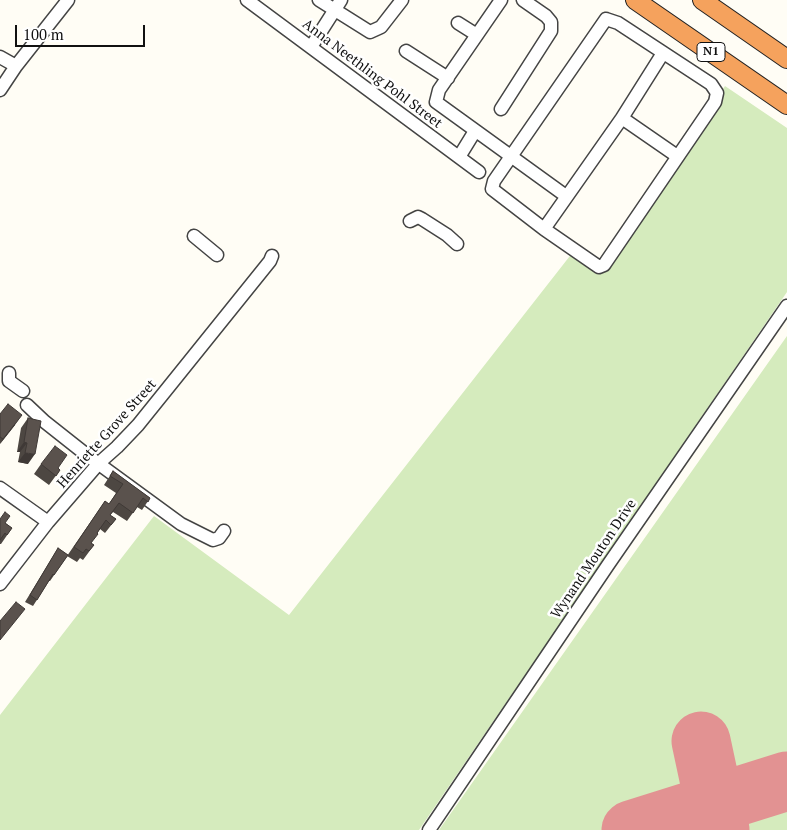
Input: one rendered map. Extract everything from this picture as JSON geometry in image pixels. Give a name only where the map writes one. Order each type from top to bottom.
[{"type":"highway","name":"N1","points":[[635,0],[787,105]]},
{"type":"highway","points":[[702,0],[787,59]]},
{"type":"street","points":[[0,90],[16,66],[68,0]]},
{"type":"street","name":"Anna Neethling Pohl Street","points":[[247,0],[479,172]]},
{"type":"street","points":[[319,0],[337,5],[370,32],[381,27],[402,0]]},
{"type":"street","points":[[501,0],[439,90],[436,102],[566,196]]},
{"type":"street","points":[[501,109],[551,31],[551,22],[546,16],[523,0]]},
{"type":"street","points":[[311,47],[337,5]]},
{"type":"street","points":[[606,19],[618,23],[663,53],[711,84],[717,93],[715,102],[604,265],[601,267],[597,266],[493,190],[494,181],[606,19]]},
{"type":"street","points":[[458,23],[477,35]]},
{"type":"street","points":[[406,51],[448,78]]},
{"type":"street","points":[[544,229],[622,118],[663,53]]},
{"type":"street","points":[[0,57],[16,66]]},
{"type":"street","points":[[622,118],[677,156]]},
{"type":"street","points":[[459,157],[475,131]]},
{"type":"street","points":[[410,221],[418,217],[447,235],[457,244]]},
{"type":"street","points":[[194,236],[217,255]]},
{"type":"street","name":"Henriette Grove Street","points":[[0,584],[48,522],[99,464],[138,426],[270,261],[272,256]]},
{"type":"street","name":"Wynand Mouton Drive","points":[[429,830],[608,565],[787,306]]},
{"type":"street","points":[[9,373],[8,381],[23,391]]},
{"type":"street","points":[[28,405],[45,422],[181,524],[206,538],[215,540],[224,532]]},
{"type":"street","points":[[0,488],[48,522]]},
{"type":"green space","points":[[725,86],[787,128],[787,292],[419,830],[0,830],[0,715],[154,516],[289,615],[573,252],[601,270]]},
{"type":"green space","points":[[787,336],[787,830],[439,830]]},
{"type":"building","points":[[8,404],[22,415],[3,439],[0,437],[0,414]]},
{"type":"building","points":[[28,418],[41,421],[35,454],[25,453],[27,443],[24,442]]},
{"type":"building","points":[[55,446],[67,455],[58,468],[60,470],[56,476],[41,464]]},
{"type":"building","points":[[113,471],[150,498],[148,502],[143,498],[133,513],[119,503],[110,515],[116,519],[111,525],[106,520],[91,543],[94,545],[89,551],[86,549],[83,553],[74,547],[105,501],[109,504],[123,484],[110,476]]},
{"type":"building","points":[[5,512],[10,516],[5,523],[12,528],[0,540],[0,519]]},
{"type":"building","points":[[58,548],[68,555],[53,574],[37,600],[30,595]]},
{"type":"building","points":[[16,602],[25,609],[0,640],[0,621]]},
{"type":"runway","points":[[701,741],[720,830]]},
{"type":"runway","points":[[631,830],[787,781]]}]
